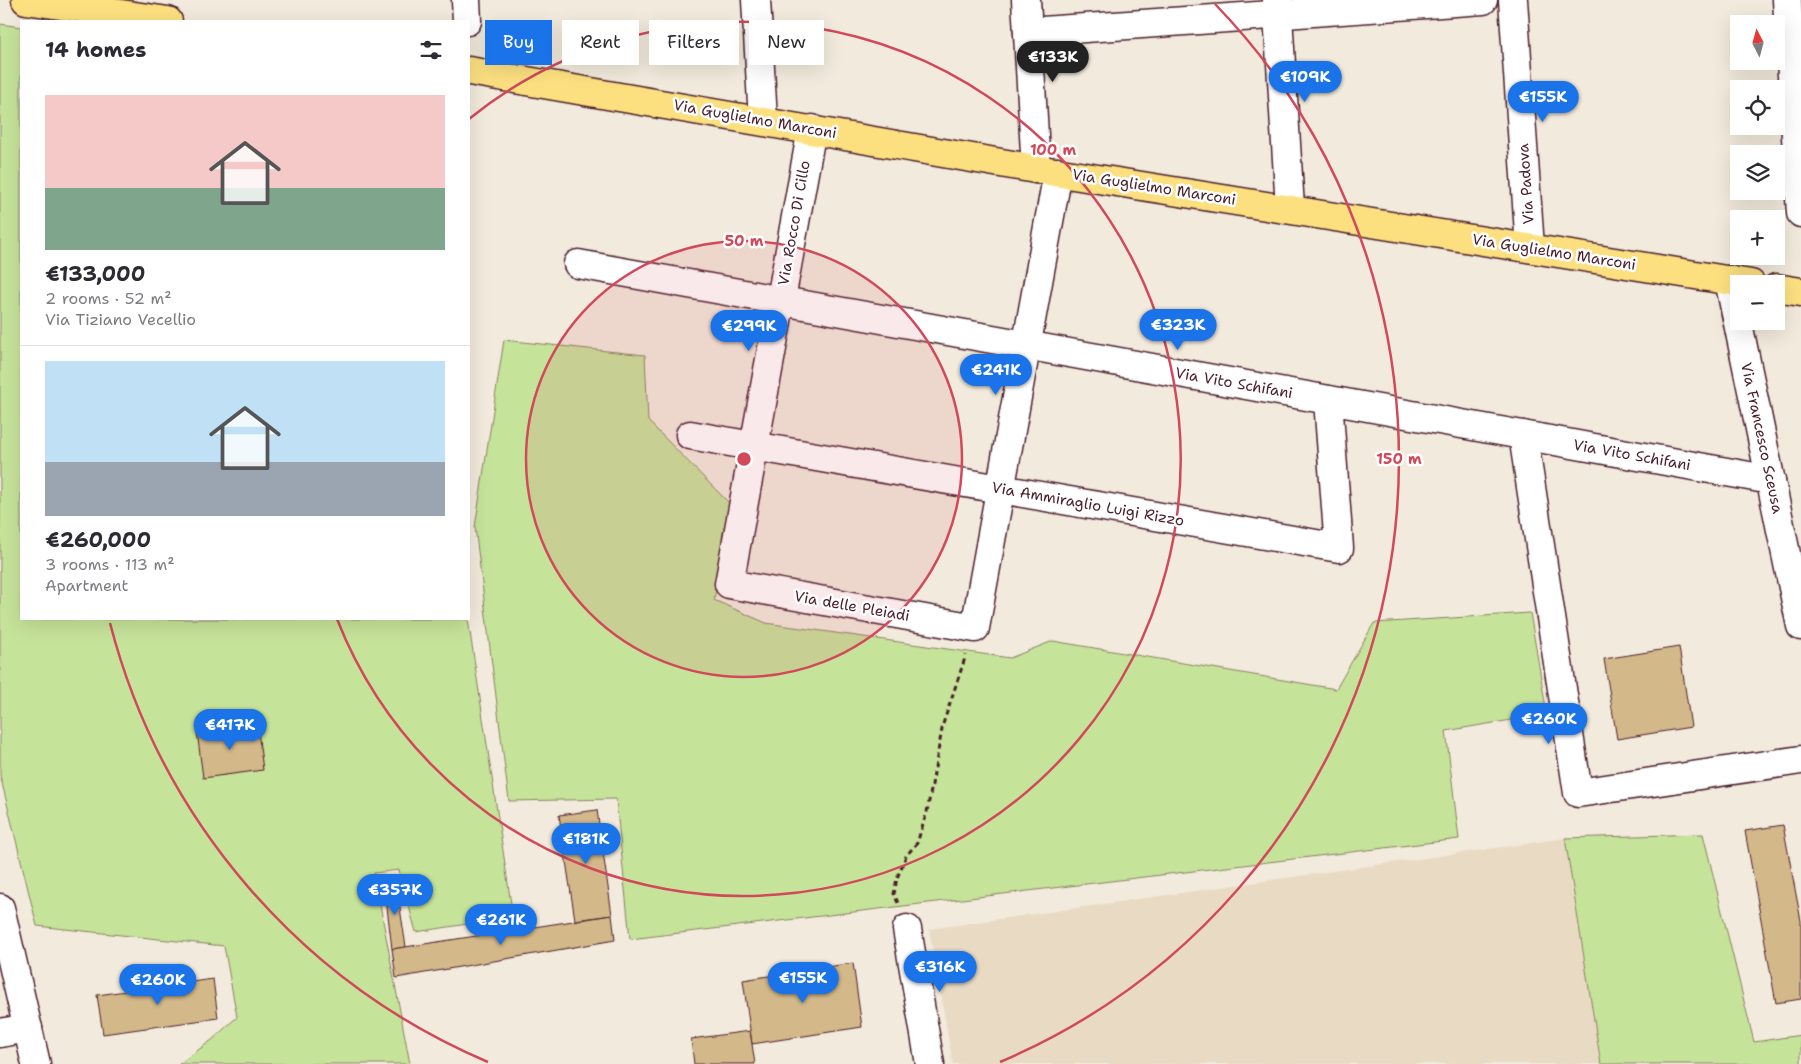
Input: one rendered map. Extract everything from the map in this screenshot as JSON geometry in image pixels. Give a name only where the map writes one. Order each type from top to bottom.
[{"type":"main road","points":[[26,0],[161,20]]},
{"type":"main road","name":"Via Guglielmo Marconi","points":[[470,66],[1047,170],[1730,280]]},
{"type":"main road","points":[[1785,289],[1801,292]]},
{"type":"street","points":[[466,0],[467,20]]},
{"type":"street","points":[[756,0],[763,120]]},
{"type":"street","points":[[975,628],[1027,345],[1047,170],[1028,32],[1026,0]]},
{"type":"street","points":[[1028,32],[1278,7],[1483,0]]},
{"type":"street","name":"Via Padova","points":[[1513,0],[1530,248]]},
{"type":"street","points":[[1787,0],[1801,213]]},
{"type":"street","points":[[1278,7],[1290,208]]},
{"type":"street","name":"Via Rocco Di Cillo","points":[[729,584],[812,129]]},
{"type":"street","name":"Via Vito Schifani","points":[[578,264],[1771,480]]},
{"type":"street","name":"Via Francesco Sceusa","points":[[1748,330],[1771,480],[1801,626]]},
{"type":"street","name":"Via Ammiraglio Luigi Rizzo","points":[[690,435],[1339,548],[1328,400]]},
{"type":"street","points":[[1523,435],[1578,793],[1801,760]]},
{"type":"street","name":"Via delle Pleiadi","points":[[729,584],[975,628]]},
{"type":"street","points":[[0,908],[36,1064]]},
{"type":"street","points":[[907,929],[930,1064]]},
{"type":"street","points":[[0,1033],[28,1028]]},
{"type":"path","points":[[907,929],[894,894],[897,878],[906,856],[917,843],[927,812],[943,724],[975,628]]},
{"type":"shaded area","points":[[1565,838],[1601,1064],[953,1064],[929,929]]},
{"type":"green space","points":[[0,24],[20,27],[20,620],[468,620],[513,917],[416,932],[399,870],[374,873],[410,1064],[179,1064],[212,1040],[237,1017],[224,946],[37,926],[0,775]]},
{"type":"green space","points":[[504,340],[645,355],[648,421],[731,505],[714,600],[766,623],[1010,658],[1053,641],[1336,689],[1374,623],[1530,613],[1547,714],[1446,731],[1459,839],[630,939],[616,799],[509,801],[475,527]]},
{"type":"green space","points":[[1703,834],[1754,1042],[1801,1035],[1801,1064],[1601,1064],[1565,838]]},
{"type":"building","points":[[1679,647],[1691,727],[1617,739],[1604,659]]},
{"type":"building","points":[[257,724],[263,770],[203,778],[197,731]]},
{"type":"building","points":[[597,810],[612,915],[575,920],[559,815]]},
{"type":"building","points":[[1783,825],[1801,921],[1801,999],[1776,1003],[1745,831]]},
{"type":"building","points":[[384,882],[396,882],[406,947],[392,949]]},
{"type":"building","points":[[612,915],[615,940],[396,978],[392,949]]},
{"type":"building","points":[[853,963],[862,1027],[752,1044],[743,980]]},
{"type":"building","points":[[213,979],[218,1018],[103,1034],[97,995]]},
{"type":"building","points":[[750,1031],[755,1064],[694,1064],[691,1039]]}]
